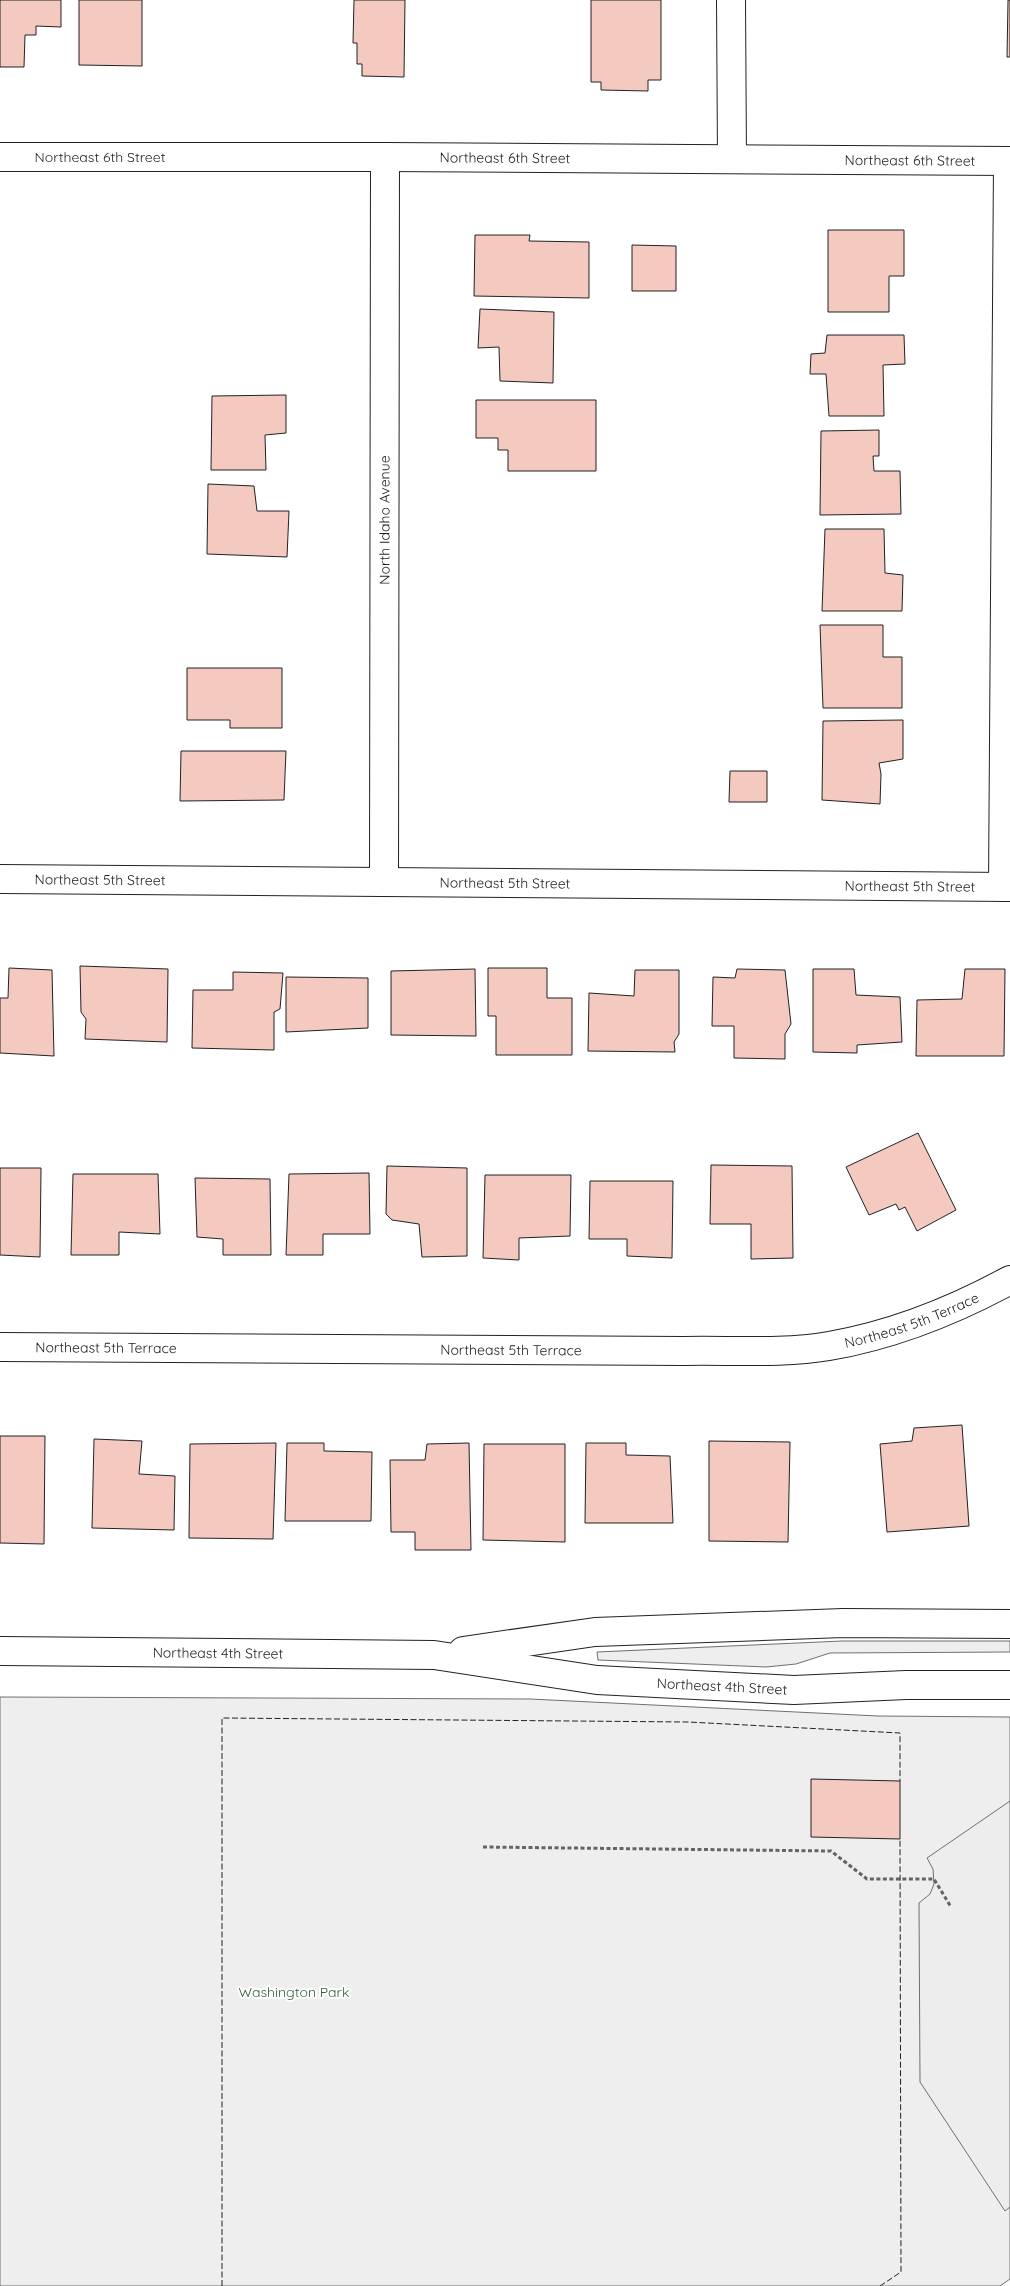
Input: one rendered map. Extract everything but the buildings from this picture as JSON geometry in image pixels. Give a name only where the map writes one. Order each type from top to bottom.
[{"type":"street","points":[[731,0],[732,160]]},
{"type":"street","name":"Northeast 6th Street","points":[[0,157],[385,157],[1009,161]]},
{"type":"street","name":"North Idaho Avenue","points":[[384,882],[385,157]]},
{"type":"street","points":[[1006,887],[1009,161]]},
{"type":"street","name":"Northeast 5th Street","points":[[0,879],[1006,887]]},
{"type":"street","name":"Northeast 5th Terrace","points":[[0,1346],[674,1351],[780,1350],[828,1346],[880,1335],[973,1300],[1010,1280]]},
{"type":"street","name":"Northeast 4th Street","points":[[434,1655],[595,1632],[843,1623],[1010,1624]]},
{"type":"street","name":"Northeast 4th Street","points":[[0,1651],[434,1655],[597,1680],[794,1690],[906,1685],[1010,1685]]},
{"type":"path","points":[[483,1847],[832,1851],[867,1879],[934,1879],[951,1907]]},
{"type":"green space","points":[[842,1641],[1010,1641],[1010,1652],[830,1653],[796,1664],[766,1667],[598,1660],[597,1652]]},
{"type":"green space","name":"Washington Park","points":[[0,1697],[530,1699],[878,1716],[1010,1717],[1010,2279],[1000,2286],[0,2286]]},
{"type":"shaded area","points":[[1010,1801],[1010,2207],[1005,2211],[920,2082],[919,1903],[930,1894],[934,1884],[933,1869],[927,1858]]},
{"type":"fence","points":[[222,2286],[222,1718],[688,1722],[900,1733],[900,1781]]},
{"type":"fence","points":[[880,2286],[901,2272],[900,1839]]}]
